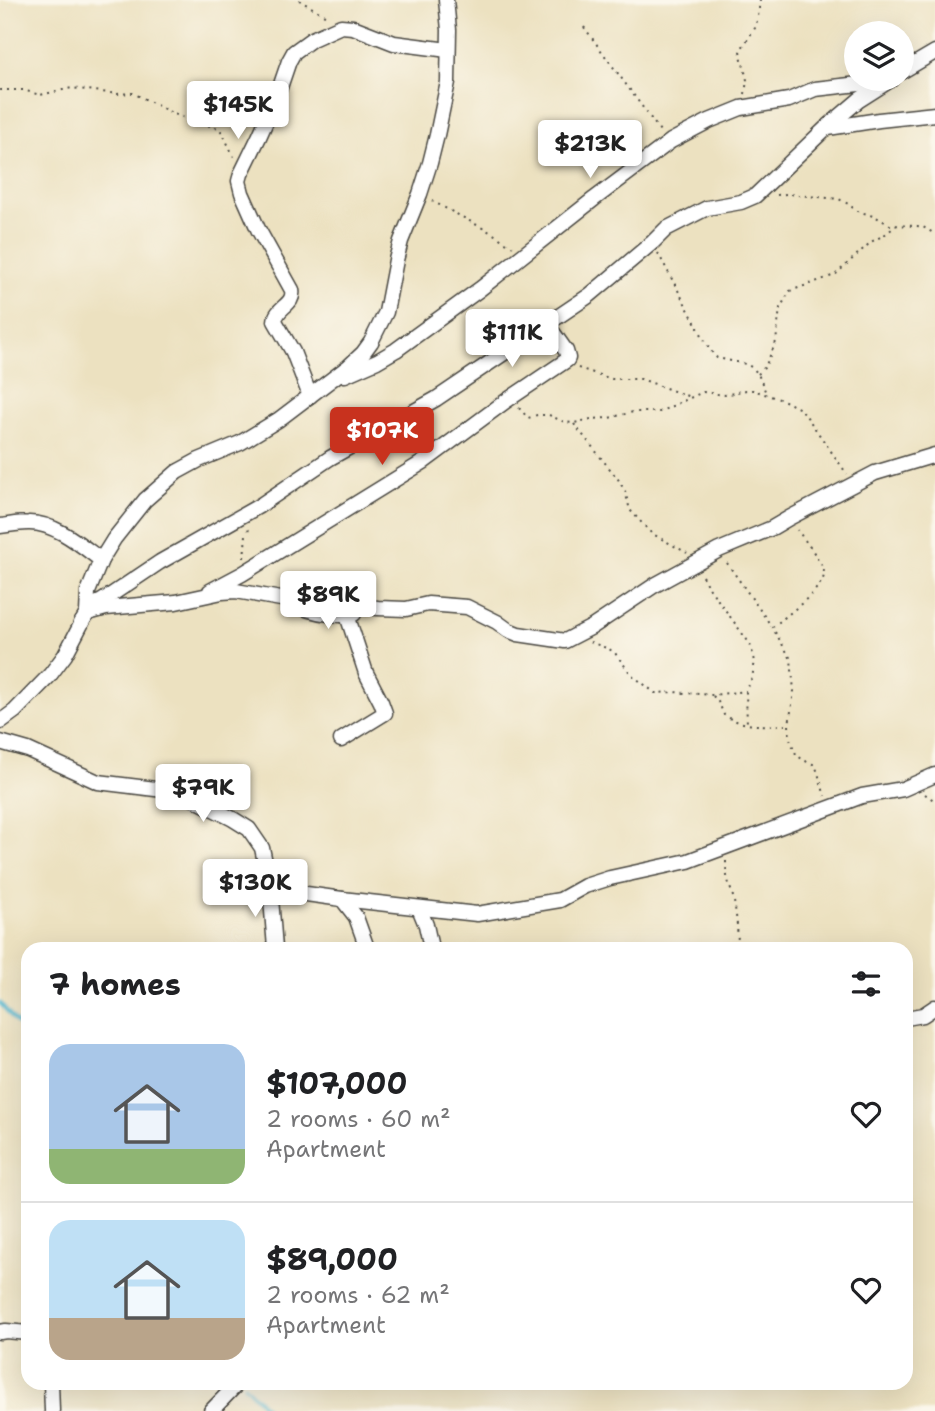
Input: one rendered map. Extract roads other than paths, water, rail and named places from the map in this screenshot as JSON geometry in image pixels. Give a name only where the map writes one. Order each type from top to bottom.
[{"type":"street","points":[[84,618],[89,592],[101,560],[145,500],[177,472],[260,432],[330,382],[363,353],[380,326],[386,312],[401,241],[420,194],[437,135],[447,82],[449,50],[446,0]]},
{"type":"street","points":[[310,396],[293,352],[275,321],[277,313],[293,296],[292,290],[247,205],[239,181],[241,174],[265,125],[289,61],[294,52],[312,39],[339,26],[353,27],[394,43],[449,50]]},
{"type":"street","points":[[914,65],[935,52]]},
{"type":"street","points":[[330,382],[396,350],[480,289],[671,141],[741,108],[789,100],[815,89],[844,85]]},
{"type":"street","points":[[0,722],[15,711],[50,675],[65,655],[91,606],[160,562],[259,506],[330,458],[436,399],[590,295],[666,229],[707,208],[741,202],[755,196],[826,128],[873,91]]},
{"type":"street","points":[[826,128],[935,114]]},
{"type":"street","points":[[199,597],[242,574],[425,461],[567,360],[565,351],[547,324]]},
{"type":"street","points":[[84,618],[88,613],[106,608],[176,602],[236,591],[281,599],[378,608],[406,608],[428,604],[467,607],[518,634],[565,641],[575,638],[655,585],[697,561],[772,528],[875,473],[935,455]]},
{"type":"street","points":[[0,526],[30,523],[52,529],[66,534],[101,560]]},
{"type":"street","points":[[281,599],[305,609],[330,614],[346,615],[378,608]]},
{"type":"street","points":[[341,740],[385,713],[366,673],[346,615]]},
{"type":"street","points":[[0,742],[28,750],[98,782],[180,792],[249,829],[262,848],[270,886],[275,942]]},
{"type":"street","points":[[270,886],[342,899],[477,914],[560,900],[585,886],[688,861],[862,796],[903,789],[935,775]]},
{"type":"street","points":[[342,899],[356,917],[365,942]]},
{"type":"street","points":[[419,908],[430,942]]},
{"type":"street","points":[[913,1017],[923,1015],[935,1007]]},
{"type":"street","points":[[0,1332],[21,1332]]},
{"type":"street","points":[[51,1390],[52,1411]]},
{"type":"street","points":[[211,1411],[231,1390]]},
{"type":"waterway","points":[[0,1003],[21,1028]]},
{"type":"waterway","points":[[249,1390],[269,1411]]}]
